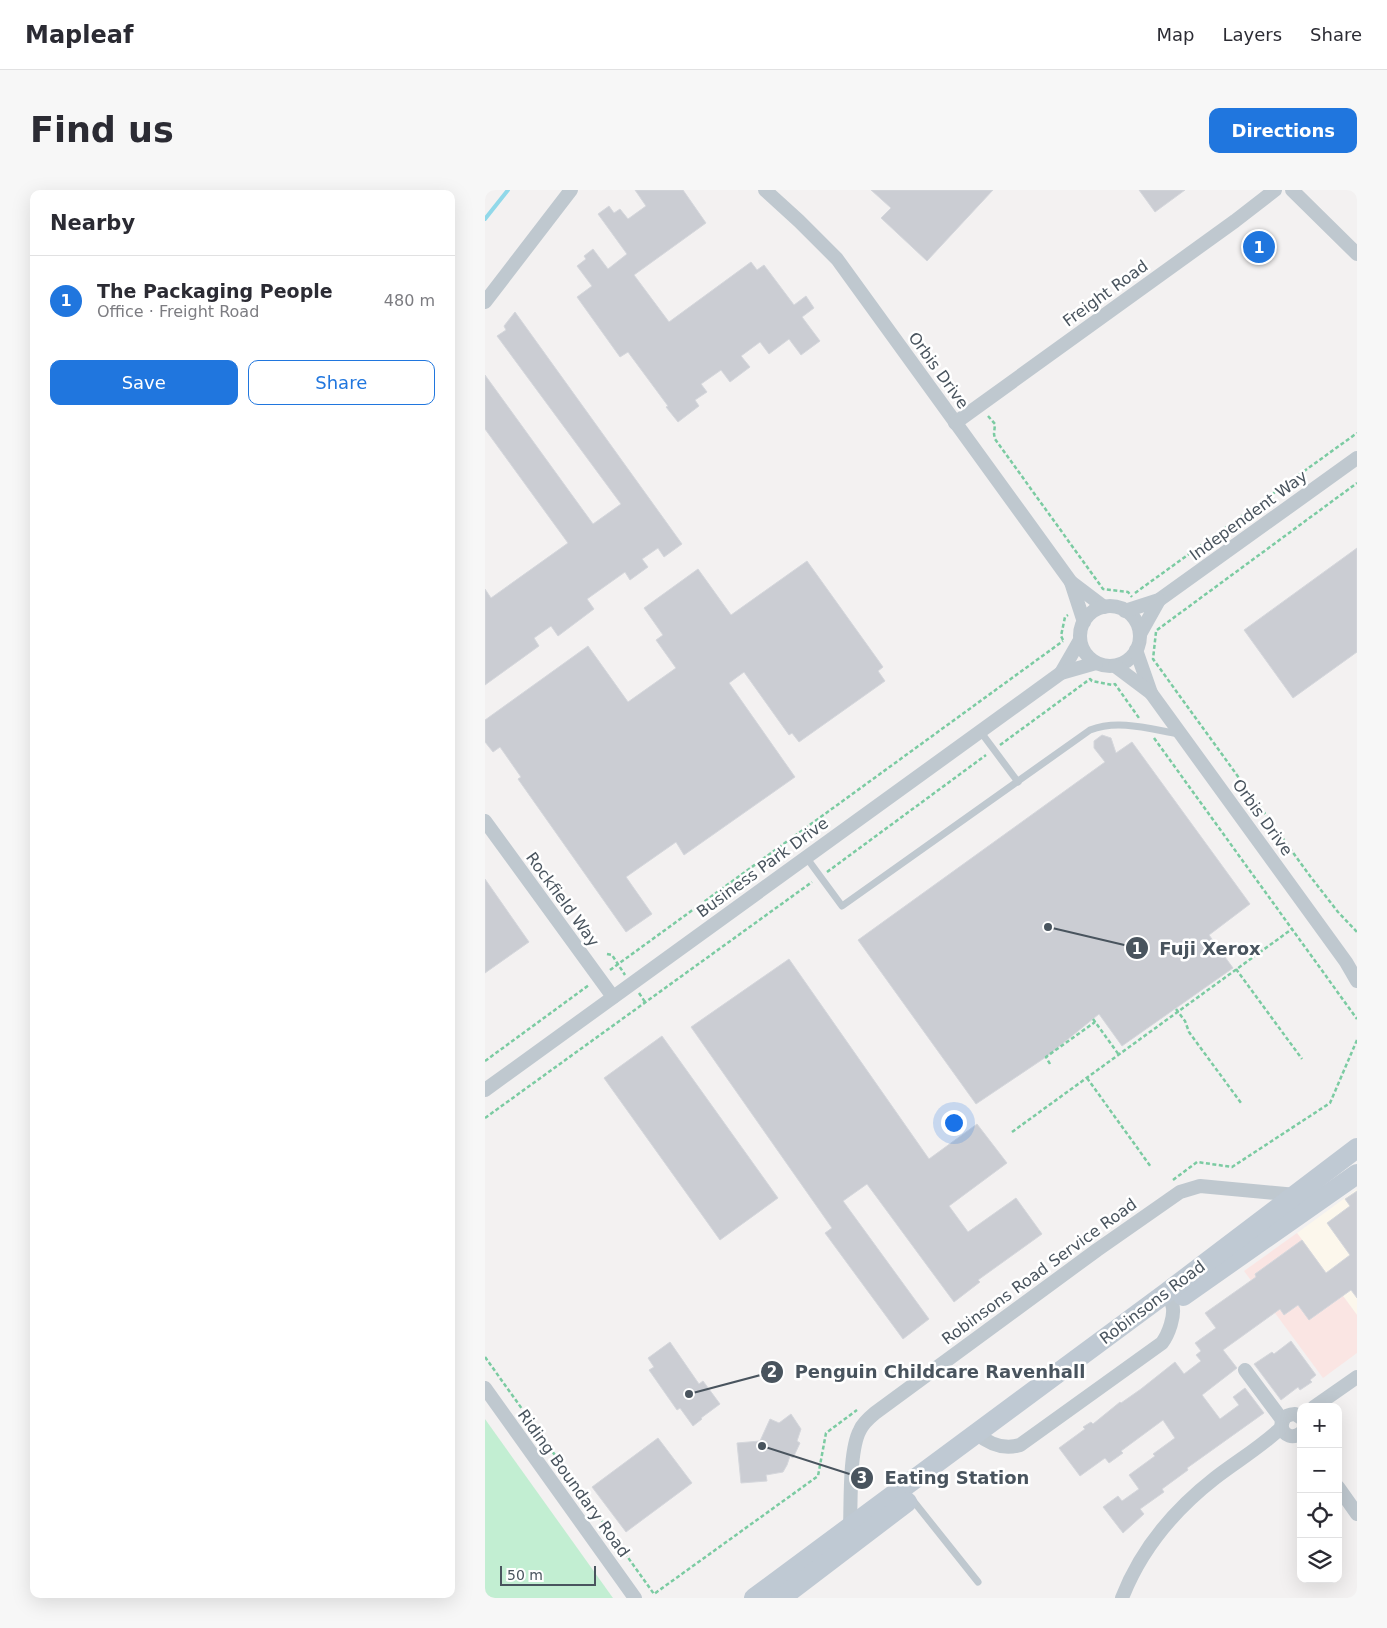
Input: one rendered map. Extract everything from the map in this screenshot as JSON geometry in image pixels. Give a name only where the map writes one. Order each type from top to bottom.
[{"type":"main road","name":"Robinsons Road","points":[[781,1598],[907,1493],[1169,1298],[1357,1148]]},
{"type":"main road","name":"Robinsons Road","points":[[1169,1298],[1357,1174]]},
{"type":"main road","name":"Robinsons Road","points":[[753,1598],[850,1527],[907,1493]]},
{"type":"street","points":[[485,302],[571,190]]},
{"type":"street","name":"Orbis Drive","points":[[765,190],[837,260],[1071,582],[1104,607]]},
{"type":"street","name":"Freight Road","points":[[955,423],[1235,221],[1275,190]]},
{"type":"street","points":[[1292,190],[1357,254]]},
{"type":"street","name":"Independent Way","points":[[1125,611],[1135,602],[1159,600],[1357,458]]},
{"type":"street","name":"Orbis Drive","points":[[1071,582],[1084,622]]},
{"type":"street","name":"Independent Way","points":[[1140,634],[1152,626],[1159,600]]},
{"type":"street","points":[[1104,607],[1125,611],[1137,624],[1140,634],[1136,650],[1131,658],[1115,666],[1105,666],[1096,663],[1088,657],[1080,640],[1084,622],[1089,615],[1104,607]]},
{"type":"street","name":"Business Park Drive","points":[[1061,673],[1080,640]]},
{"type":"street","name":"Orbis Drive","points":[[1136,650],[1151,693],[1346,962],[1357,981]]},
{"type":"street","name":"Business Park Drive","points":[[485,1090],[1061,673],[1096,663]]},
{"type":"street","name":"Orbis Drive","points":[[1115,666],[1151,693]]},
{"type":"street","name":"Rockfield Way","points":[[485,822],[613,997]]},
{"type":"street","name":"Orbis Drive","points":[[1346,962],[1357,974]]},
{"type":"street","name":"Robinsons Road Service Road","points":[[850,1527],[855,1441],[860,1430],[875,1413],[1097,1250],[1180,1192],[1199,1186],[1296,1195]]},
{"type":"street","points":[[1123,1598],[1128,1583],[1148,1547],[1168,1521],[1215,1478],[1294,1426],[1265,1396],[1245,1370]]},
{"type":"street","points":[[1321,1403],[1357,1377]]},
{"type":"street","name":"Riding Boundary Road","points":[[485,1388],[635,1598]]},
{"type":"street","points":[[1342,1493],[1357,1514]]},
{"type":"lane","points":[[806,857],[843,906],[1090,730],[1107,724],[1147,728],[1181,735]]},
{"type":"lane","points":[[980,731],[1018,782]]},
{"type":"lane","points":[[907,1493],[978,1582]]},
{"type":"path","points":[[980,405],[995,424],[993,434],[995,439],[1103,589],[1128,592],[1135,602],[1357,433]]},
{"type":"path","points":[[1357,484],[1152,626],[1157,634],[1153,659],[1310,876],[1338,912],[1357,932]]},
{"type":"path","points":[[485,1061],[1063,641]]},
{"type":"path","points":[[485,1118],[1091,679],[1092,681],[1115,684],[1357,1019]]},
{"type":"path","points":[[1012,1132],[1119,1055],[1177,1010],[1292,930]]},
{"type":"path","points":[[1237,969],[1301,1059]]},
{"type":"path","points":[[1177,1010],[1185,1021],[1189,1032],[1241,1103]]},
{"type":"path","points":[[1050,1064],[1046,1057],[1094,1020],[1119,1055]]},
{"type":"path","points":[[1087,1078],[1151,1167]]},
{"type":"path","points":[[485,1358],[654,1594],[707,1556]]},
{"type":"shaded area","points":[[1357,1189],[1357,1315],[1297,1233]]},
{"type":"shaded area","points":[[1297,1233],[1357,1315],[1357,1353],[1323,1378],[1244,1271]]},
{"type":"green space","points":[[485,1419],[613,1598],[485,1598]]},
{"type":"building","points":[[635,190],[683,190],[706,223],[634,275],[669,322],[751,262],[757,270],[764,265],[794,305],[806,296],[814,308],[802,317],[820,341],[801,355],[789,339],[769,354],[760,342],[741,356],[750,367],[730,382],[721,370],[701,384],[707,392],[695,400],[699,406],[678,422],[628,352],[620,357],[577,297],[592,286],[577,266],[586,259],[584,256],[593,249],[608,269],[627,254],[598,214],[609,206],[614,213],[620,209],[628,219],[646,206]]},
{"type":"building","points":[[871,190],[993,190],[927,261],[881,218],[891,208]]},
{"type":"building","points":[[1139,190],[1185,190],[1155,212]]},
{"type":"building","points":[[515,312],[682,544],[664,557],[658,548],[642,559],[648,567],[630,580],[625,572],[587,599],[594,609],[558,636],[551,626],[534,638],[539,646],[485,685],[485,589],[491,598],[568,543],[485,429],[485,375],[593,524],[621,504],[497,336],[506,330],[504,326]]},
{"type":"building","points":[[1357,548],[1357,652],[1293,698],[1244,630]]},
{"type":"building","points":[[807,561],[883,667],[878,671],[885,681],[799,742],[792,733],[789,735],[744,672],[729,683],[795,777],[684,855],[676,842],[626,877],[652,914],[626,932],[518,779],[521,777],[500,747],[493,752],[485,742],[485,720],[588,646],[628,702],[676,668],[656,640],[663,635],[644,608],[698,569],[731,615]]},
{"type":"building","points":[[1102,735],[1111,738],[1116,753],[1132,742],[1250,904],[1209,935],[1233,968],[1122,1046],[1099,1014],[1046,1057],[976,1104],[858,940],[1105,762],[1094,748],[1094,741]]},
{"type":"building","points":[[485,879],[529,942],[485,973]]},
{"type":"building","points":[[789,959],[929,1159],[977,1124],[1007,1163],[949,1206],[968,1232],[1016,1198],[1042,1234],[978,1280],[980,1282],[954,1302],[867,1184],[843,1201],[929,1319],[903,1339],[825,1233],[832,1228],[691,1027]]},
{"type":"building","points":[[662,1036],[778,1198],[720,1240],[604,1078]]},
{"type":"building","points":[[1357,1191],[1357,1298],[1351,1290],[1309,1320],[1298,1305],[1284,1315],[1280,1309],[1223,1350],[1237,1368],[1202,1395],[1220,1419],[1239,1405],[1233,1397],[1245,1388],[1264,1413],[1187,1468],[1188,1470],[1162,1489],[1164,1492],[1140,1509],[1144,1514],[1123,1533],[1103,1507],[1118,1496],[1122,1501],[1139,1489],[1129,1475],[1175,1438],[1163,1420],[1121,1451],[1123,1453],[1109,1463],[1105,1458],[1080,1476],[1059,1448],[1085,1429],[1083,1427],[1091,1422],[1093,1424],[1175,1362],[1184,1374],[1201,1361],[1196,1355],[1201,1351],[1195,1343],[1216,1328],[1205,1313],[1256,1277],[1255,1274],[1302,1240],[1326,1273],[1350,1255],[1327,1223],[1350,1206],[1345,1199]]},
{"type":"building","points":[[1291,1341],[1316,1375],[1310,1380],[1312,1382],[1300,1390],[1298,1387],[1281,1400],[1254,1364],[1272,1352],[1274,1354]]},
{"type":"building","points":[[670,1342],[699,1384],[703,1381],[720,1404],[693,1426],[680,1408],[677,1410],[649,1370],[654,1367],[648,1358]]},
{"type":"building","points":[[791,1414],[801,1429],[797,1441],[800,1443],[793,1458],[790,1456],[783,1472],[766,1475],[767,1481],[741,1483],[737,1443],[760,1441],[770,1419],[779,1423]]},
{"type":"building","points":[[658,1438],[692,1483],[626,1532],[592,1487]]},
{"type":"waterway","points":[[485,219],[508,190]]},
{"type":"place","name":"The Packaging People","points":[[1259,247]]},
{"type":"place","name":"Fuji Xerox","points":[[1048,927]]},
{"type":"place","name":"Penguin Childcare Ravenhall","points":[[689,1394]]},
{"type":"place","name":"Eating Station","points":[[762,1446]]}]
